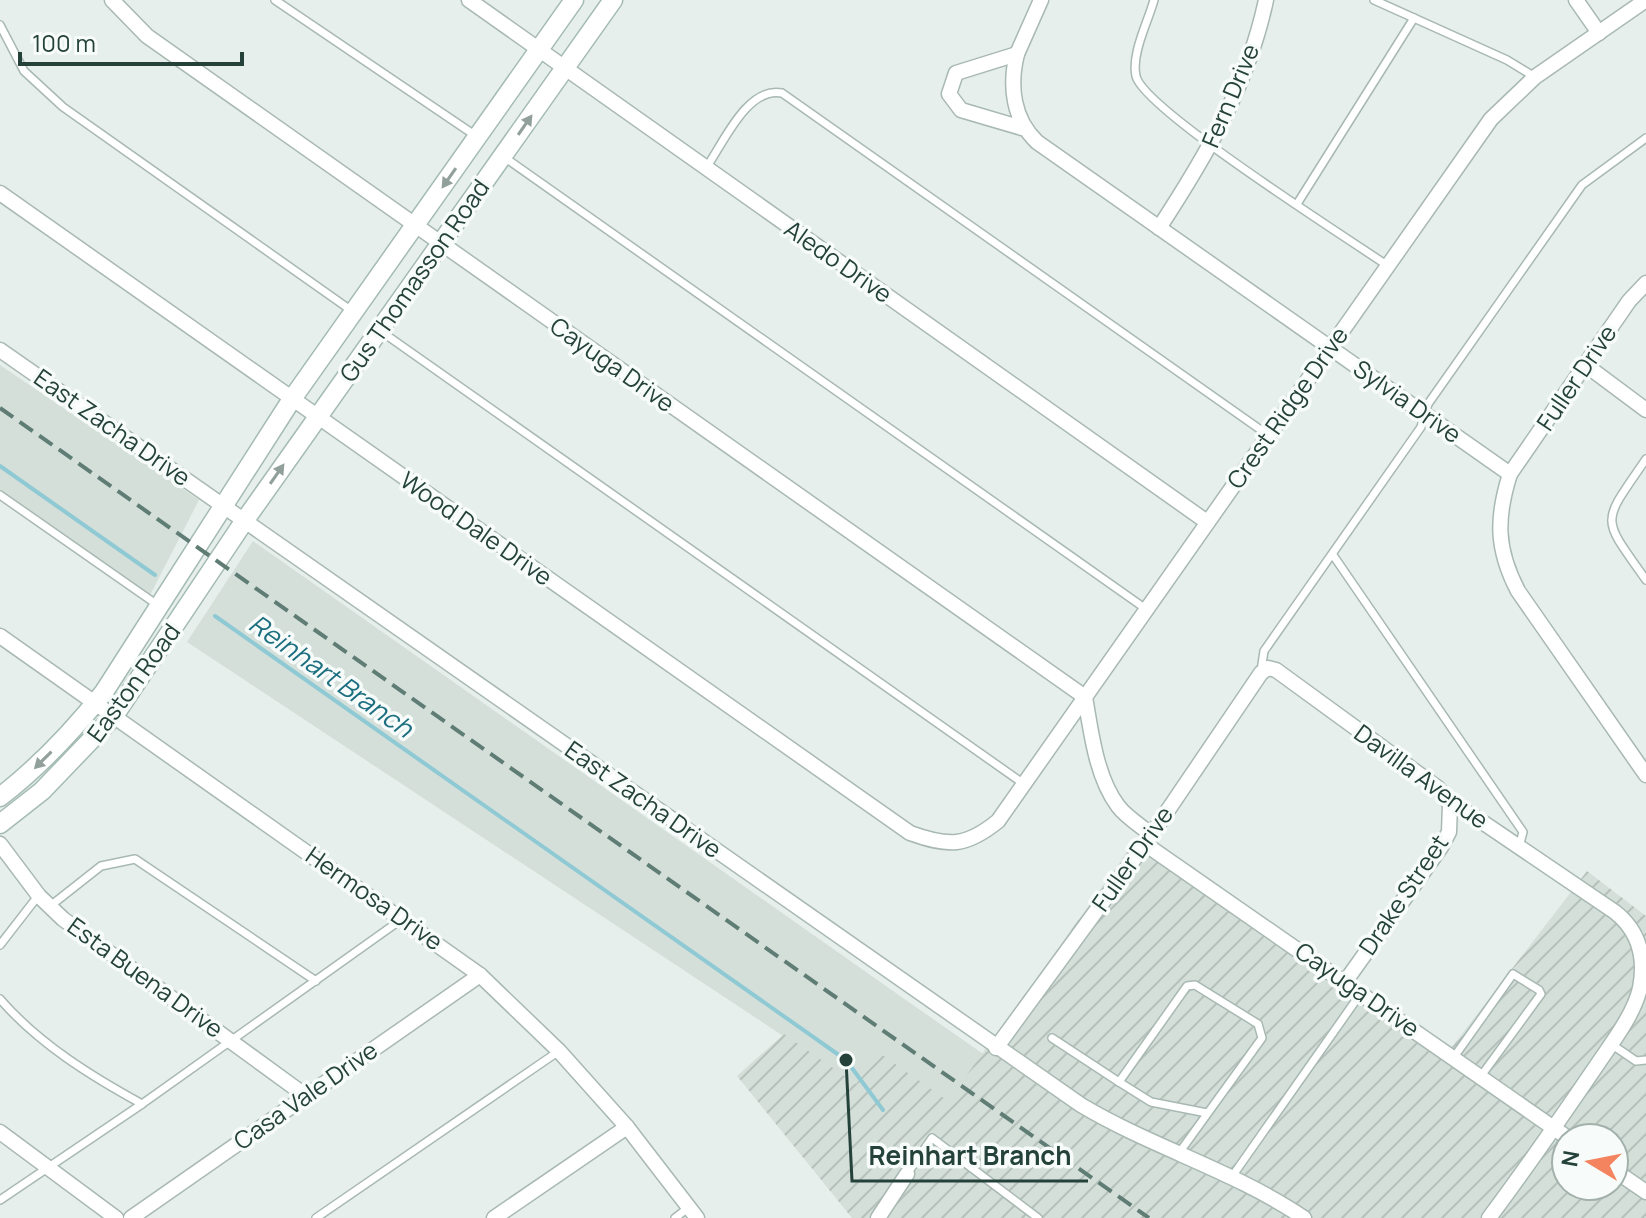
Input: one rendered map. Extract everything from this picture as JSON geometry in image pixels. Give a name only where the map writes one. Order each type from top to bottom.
[{"type":"main road","name":"Gus Thomasson Road","points":[[197,547],[292,399],[574,0]]},
{"type":"main road","name":"Gus Thomasson Road","points":[[218,562],[613,0]]},
{"type":"main road","name":"Easton Road","points":[[0,797],[27,776],[96,703],[197,547]]},
{"type":"main road","name":"Easton Road","points":[[0,824],[42,791],[114,716],[218,562]]},
{"type":"street","name":"Cayuga Drive","points":[[112,0],[147,36],[1085,697],[1092,738],[1118,807],[1148,839],[1550,1126]]},
{"type":"street","name":"Aledo Drive","points":[[469,0],[1207,522]]},
{"type":"street","points":[[1022,128],[1013,89],[1017,54],[1041,0]]},
{"type":"street","name":"Fern Drive","points":[[1159,228],[1212,145],[1240,86],[1266,0]]},
{"type":"street","points":[[1576,0],[1599,33]]},
{"type":"street","name":"Crest Ridge Drive","points":[[961,843],[977,838],[998,821],[1491,119],[1535,77],[1646,0]]},
{"type":"street","name":"Sylvia Drive","points":[[1017,54],[965,68],[951,81],[949,94],[961,110],[1022,128],[1510,474]]},
{"type":"street","name":"Wood Dale Drive","points":[[0,193],[910,833],[935,842],[961,843]]},
{"type":"street","name":"Fuller Drive","points":[[1510,474],[1629,301],[1646,283]]},
{"type":"street","name":"East Zacha Drive","points":[[0,350],[996,1048],[1129,1134],[1231,1178],[1304,1218]]},
{"type":"street","points":[[1587,366],[1646,410]]},
{"type":"street","points":[[1510,474],[1500,507],[1498,534],[1504,566],[1518,591],[1646,775]]},
{"type":"street","name":"Hermosa Drive","points":[[0,636],[480,975],[559,1051],[627,1127],[694,1213]]},
{"type":"street","name":"Fuller Drive","points":[[996,1048],[1265,671]]},
{"type":"street","name":"Davilla Avenue","points":[[1265,671],[1438,788],[1450,804],[1629,923],[1640,942],[1643,961],[1640,988],[1611,1044],[1559,1122]]},
{"type":"street","points":[[1055,739],[1070,732],[1082,732],[1092,738]]},
{"type":"street","name":"Drake Street","points":[[1345,982],[1441,847],[1449,832],[1450,804]]},
{"type":"street","name":"Esta Buena Drive","points":[[0,844],[44,901],[306,1096]]},
{"type":"street","name":"Casa Vale Drive","points":[[131,1218],[480,975]]},
{"type":"street","points":[[494,1218],[627,1127]]},
{"type":"street","points":[[0,1132],[116,1218]]},
{"type":"street","name":"Davilla Avenue","points":[[1489,1218],[1550,1134]]},
{"type":"street","points":[[878,1218],[907,1174]]},
{"type":"lane","points":[[275,0],[478,137]]},
{"type":"lane","points":[[1154,0],[1135,65],[1136,80],[1161,105],[1212,145],[1388,266]]},
{"type":"lane","points":[[1374,0],[1507,60],[1535,77]]},
{"type":"lane","points":[[1297,204],[1414,18]]},
{"type":"lane","points":[[0,25],[24,71],[63,107],[354,313]]},
{"type":"lane","points":[[706,168],[752,101],[771,91],[782,93],[1268,435]]},
{"type":"lane","points":[[1265,671],[1264,651],[1421,427],[1428,404],[1582,185],[1646,138]]},
{"type":"lane","points":[[503,156],[1146,609]]},
{"type":"lane","points":[[380,331],[1024,784]]},
{"type":"lane","points":[[1646,459],[1613,508],[1610,518],[1612,532],[1646,580]]},
{"type":"lane","points":[[0,495],[161,607]]},
{"type":"lane","points":[[1333,555],[1523,832],[1519,847]]},
{"type":"lane","points":[[0,945],[44,901],[101,866],[135,859],[316,981]]},
{"type":"lane","points":[[0,1200],[142,1104],[403,918]]},
{"type":"lane","points":[[1454,1057],[1513,974],[1528,982],[1541,994],[1481,1076]]},
{"type":"lane","points":[[1119,1082],[1187,986],[1195,985],[1258,1024],[1262,1038],[1178,1154]]},
{"type":"lane","points":[[1231,1178],[1362,993]]},
{"type":"lane","points":[[0,999],[15,1016],[61,1054],[142,1104]]},
{"type":"lane","points":[[1052,1038],[1151,1102],[1207,1113]]},
{"type":"lane","points":[[1611,1044],[1636,1061],[1646,1060]]},
{"type":"lane","points":[[316,1218],[559,1051]]},
{"type":"lane","points":[[907,1174],[932,1138],[1038,1218]]},
{"type":"lane","points":[[675,1218],[694,1213]]},
{"type":"shaded area","points":[[0,365],[199,500],[149,597],[0,492]]},
{"type":"shaded area","points":[[253,541],[1218,1218],[856,1084],[187,642]]},
{"type":"shaded area","points":[[1138,837],[1452,1047],[1587,871],[1646,916],[1646,1218],[852,1218],[737,1076],[784,1034],[856,1084],[881,1054],[948,1101]]},
{"type":"waterway","name":"Reinhart Branch","points":[[0,466],[155,575]]},
{"type":"waterway","name":"Reinhart Branch","points":[[215,616],[846,1060],[883,1110]]},
{"type":"railway","points":[[0,408],[1149,1218]]},
{"type":"place","name":"Reinhart Branch","points":[[846,1060]]}]
